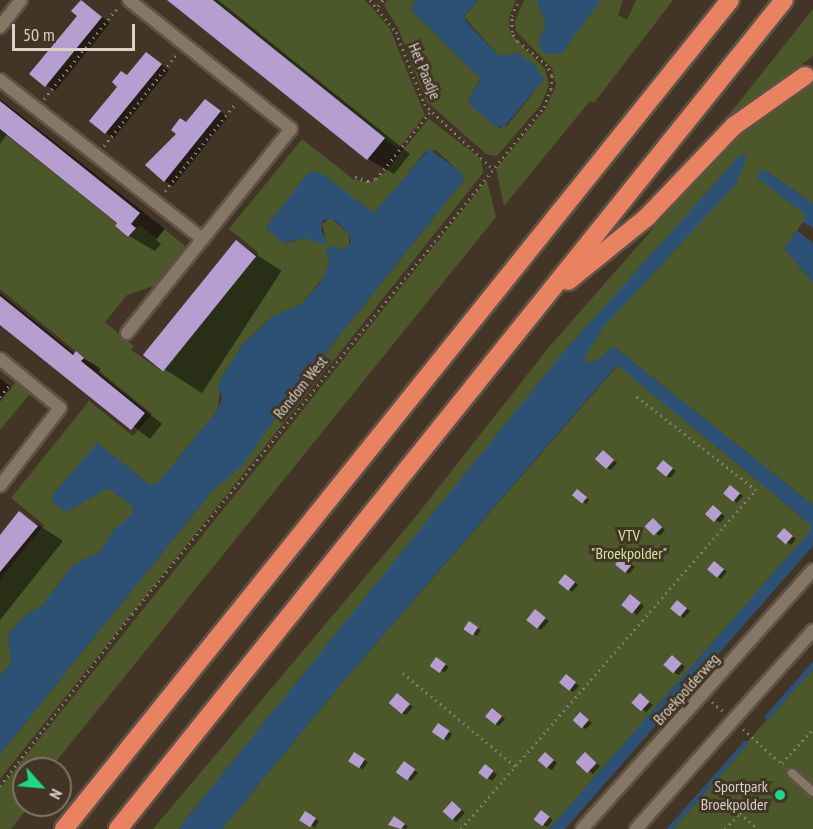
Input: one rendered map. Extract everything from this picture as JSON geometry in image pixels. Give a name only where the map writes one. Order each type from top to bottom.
[{"type":"highway","points":[[64,829],[730,0]]},
{"type":"highway","points":[[118,829],[784,0]]},
{"type":"highway","points":[[541,303],[646,217],[734,126],[810,72]]},
{"type":"street","points":[[0,27],[21,0]]},
{"type":"street","points":[[127,333],[291,129],[129,0]]},
{"type":"street","points":[[0,80],[203,239]]},
{"type":"street","points":[[0,359],[60,408],[0,486]]},
{"type":"street","name":"Broekpolderweg","points":[[582,829],[813,570]]},
{"type":"street","points":[[636,829],[813,630]]},
{"type":"lane","points":[[792,772],[813,792]]},
{"type":"path","points":[[36,109],[124,0]]},
{"type":"path","name":"Het Paadje","points":[[370,0],[378,6],[396,32],[418,92],[430,112],[492,168]]},
{"type":"path","points":[[378,6],[383,0]]},
{"type":"path","name":"Rondom West","points":[[0,786],[132,614],[492,168],[544,107],[552,89],[547,65],[517,41],[512,32],[512,16],[519,0]]},
{"type":"path","points":[[96,156],[185,44]]},
{"type":"path","points":[[155,203],[244,92]]},
{"type":"path","points":[[355,177],[368,182],[375,179],[430,112]]},
{"type":"path","points":[[461,829],[756,490],[636,396]]},
{"type":"path","points":[[403,673],[515,766]]},
{"type":"path","points":[[703,695],[732,720]]},
{"type":"path","points":[[754,739],[780,762],[813,729]]},
{"type":"path","points":[[725,829],[740,813],[758,829]]},
{"type":"green space","points":[[213,0],[365,0],[390,29],[425,115],[398,149]]},
{"type":"green space","points":[[388,0],[416,0],[411,10],[481,78],[469,99],[470,105],[499,128],[507,126],[544,79],[518,54],[499,56],[464,17],[478,0],[516,0],[509,17],[510,33],[545,69],[549,85],[540,106],[497,156],[486,154],[426,101],[398,28],[384,5]]},
{"type":"green space","points":[[524,0],[623,0],[618,15],[627,20],[636,0],[673,0],[594,103],[590,101],[504,206],[496,169],[545,110],[556,85],[552,68],[516,31],[515,21]]},
{"type":"green space","points":[[813,9],[813,56],[743,108],[705,145]]},
{"type":"green space","points":[[813,81],[813,204],[762,168],[807,216],[784,249],[813,282],[813,505],[613,346],[601,358],[589,363],[582,360],[602,329],[588,324],[178,829],[153,829],[413,520],[549,347],[722,150],[757,116]]},
{"type":"green space","points":[[429,119],[481,159],[483,173],[18,757],[12,757],[12,764],[0,779],[0,754],[213,490],[243,464],[284,405],[463,181],[463,175],[436,150],[425,152],[378,211],[371,213],[314,171],[266,227],[286,243],[305,238],[326,239],[322,224],[331,218],[349,234],[349,246],[340,250],[332,246],[328,271],[302,304],[273,316],[243,344],[221,379],[218,410],[158,483],[150,485],[97,443],[66,512],[108,488],[132,506],[134,515],[113,531],[100,552],[73,565],[42,606],[23,617],[8,635],[11,663],[0,676],[0,579],[44,525],[11,498],[89,401],[133,436],[152,414],[0,289],[0,130],[116,223],[115,226],[128,238],[139,225],[157,238],[164,229],[185,246],[154,286],[127,295],[105,322],[134,346],[131,350],[162,371],[259,253],[229,229],[302,139],[353,179],[370,183],[384,173]]},
{"type":"green space","points":[[487,180],[496,217],[60,757],[25,757]]},
{"type":"green space","name":"VTV \"Broekpolder\"","points":[[618,365],[810,524],[810,532],[549,829],[222,829],[352,671]]},
{"type":"green space","points":[[16,382],[30,394],[0,430],[0,402]]},
{"type":"green space","points":[[813,666],[813,829],[668,829],[766,721]]},
{"type":"green space","points":[[12,773],[12,817],[20,817],[11,829],[0,829],[0,788]]},
{"type":"water","points":[[416,0],[478,0],[464,16],[467,23],[499,56],[518,53],[535,65],[544,79],[504,127],[495,126],[470,105],[469,99],[481,79],[411,10]]},
{"type":"water","points":[[536,0],[601,0],[561,54],[545,54],[538,43],[546,24]]},
{"type":"water","points":[[429,149],[462,173],[463,181],[284,405],[243,465],[213,490],[0,754],[0,676],[11,663],[8,635],[23,617],[42,606],[73,565],[100,552],[113,531],[134,512],[132,506],[108,488],[66,512],[52,502],[52,496],[97,443],[150,485],[158,483],[218,410],[222,399],[218,384],[243,344],[273,316],[302,304],[322,280],[329,264],[326,249],[332,246],[343,250],[351,242],[349,234],[335,220],[323,220],[321,230],[327,241],[324,245],[305,238],[282,243],[266,227],[308,173],[318,171],[374,213]]},
{"type":"water","points":[[741,154],[747,158],[736,184],[602,329],[583,360],[589,363],[601,358],[613,346],[813,505],[813,546],[565,829],[549,829],[810,531],[810,524],[617,365],[352,671],[222,829],[178,829],[561,355]]},
{"type":"water","points":[[762,168],[813,204],[813,228],[803,222],[806,215],[757,178]]},
{"type":"water","points":[[797,230],[813,243],[813,282],[784,249]]},
{"type":"building","points":[[81,0],[102,17],[45,87],[29,74],[77,16],[71,11]]},
{"type":"building","points":[[167,0],[213,0],[385,138],[367,160]]},
{"type":"building","points":[[146,52],[162,64],[105,134],[89,121],[117,87],[112,82],[121,71],[127,75]]},
{"type":"building","points":[[205,99],[221,111],[164,182],[145,165],[176,134],[171,130],[180,118],[186,122]]},
{"type":"building","points":[[0,101],[140,213],[131,224],[136,228],[128,237],[115,226],[117,223],[0,129]]},
{"type":"building","points":[[236,240],[256,256],[163,371],[143,355]]},
{"type":"building","points":[[0,296],[73,355],[76,351],[84,358],[81,361],[145,413],[131,430],[0,325]]},
{"type":"building","points":[[603,450],[614,460],[606,469],[595,459]]},
{"type":"building","points":[[663,460],[673,468],[666,477],[656,469]]},
{"type":"building","points":[[730,485],[740,493],[733,502],[723,494]]},
{"type":"building","points":[[577,489],[587,497],[582,503],[572,495]]},
{"type":"building","points":[[713,505],[722,513],[714,522],[705,514]]},
{"type":"building","points":[[19,511],[38,526],[0,572],[0,535]]},
{"type":"building","points":[[653,518],[662,527],[654,536],[645,526]]},
{"type":"building","points":[[784,528],[793,536],[786,544],[777,536]]},
{"type":"building","points":[[622,556],[632,564],[625,573],[615,565]]},
{"type":"building","points":[[714,561],[724,569],[717,578],[707,570]]},
{"type":"building","points":[[565,574],[575,582],[568,591],[558,583]]},
{"type":"building","points":[[630,594],[641,603],[632,614],[621,605]]},
{"type":"building","points":[[677,600],[687,608],[680,617],[670,609]]},
{"type":"building","points":[[535,609],[546,618],[537,629],[526,620]]},
{"type":"building","points":[[469,621],[478,627],[473,635],[463,629]]},
{"type":"building","points":[[672,655],[682,664],[673,673],[663,665]]},
{"type":"building","points":[[436,657],[446,664],[440,673],[430,666]]},
{"type":"building","points":[[566,674],[576,682],[569,691],[559,683]]},
{"type":"building","points":[[397,693],[410,704],[402,714],[389,703]]},
{"type":"building","points":[[640,693],[650,702],[641,711],[631,703]]},
{"type":"building","points":[[492,708],[502,716],[495,725],[485,717]]},
{"type":"building","points":[[580,712],[589,720],[582,728],[573,720]]},
{"type":"building","points":[[438,723],[450,731],[443,740],[432,732]]},
{"type":"building","points":[[354,752],[365,759],[359,768],[348,761]]},
{"type":"building","points":[[545,752],[554,760],[547,768],[538,760]]},
{"type":"building","points":[[585,752],[597,763],[587,773],[575,762]]},
{"type":"building","points":[[404,761],[415,769],[407,781],[396,772]]},
{"type":"building","points":[[485,764],[494,771],[487,779],[478,773]]},
{"type":"building","points":[[452,801],[462,810],[452,820],[443,811]]},
{"type":"building","points":[[541,810],[550,817],[542,826],[534,819]]},
{"type":"building","points":[[305,811],[316,818],[310,827],[299,820]]},
{"type":"building","points":[[394,816],[405,824],[401,829],[388,825]]},
{"type":"waterway","points":[[767,717],[813,664]]},
{"type":"waterway","points":[[669,829],[745,743]]},
{"type":"place","name":"Sportpark Broekpolder","points":[[780,795]]}]
